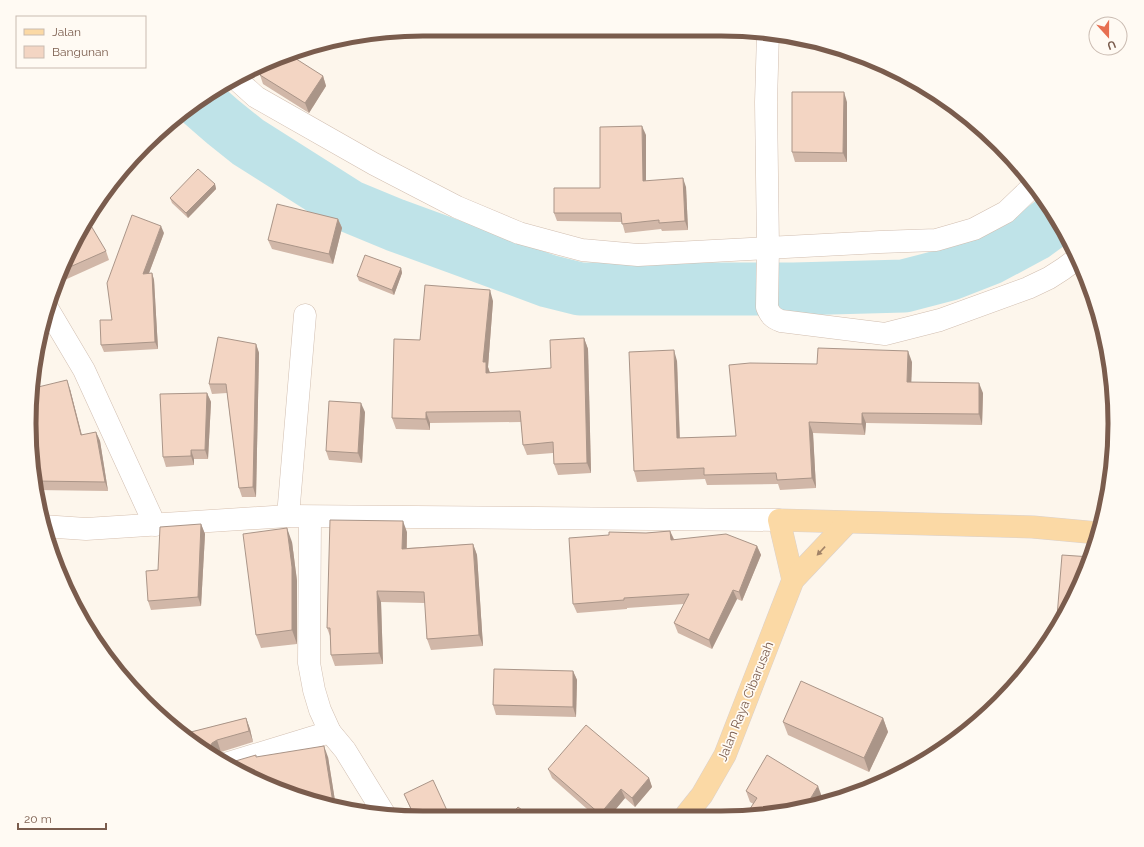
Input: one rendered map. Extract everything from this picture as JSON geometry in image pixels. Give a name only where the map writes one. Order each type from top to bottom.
[{"type":"main road","points":[[794,580],[779,520],[1033,527],[1092,532]]},
{"type":"main road","name":"Jalan Raya Cibarusah","points":[[689,811],[702,795],[725,755],[794,580],[847,522]]},
{"type":"street","points":[[768,39],[766,102],[768,248],[767,302],[769,312],[774,318],[781,321],[886,334],[940,320],[1028,288],[1049,278],[1073,262]]},
{"type":"street","points":[[240,83],[256,97],[374,164],[457,207],[519,233],[582,250],[638,255],[936,240],[974,229],[1006,212],[1029,190]]},
{"type":"street","points":[[288,516],[305,314]]},
{"type":"street","points":[[52,315],[84,370],[155,525]]},
{"type":"street","points":[[50,527],[86,529],[288,516],[779,520]]},
{"type":"street","points":[[310,517],[309,663],[320,710],[330,732],[345,750],[381,809]]},
{"type":"street","points":[[234,761],[330,732]]},
{"type":"building","points":[[295,58],[323,76],[305,103],[260,75],[262,71],[275,65]]},
{"type":"building","points":[[792,92],[844,92],[843,153],[792,152]]},
{"type":"building","points":[[642,126],[643,181],[683,178],[685,221],[659,223],[659,220],[622,224],[621,213],[554,213],[554,188],[600,188],[600,127]]},
{"type":"building","points":[[198,169],[215,184],[186,213],[170,198]]},
{"type":"building","points":[[277,204],[338,219],[329,254],[268,240]]},
{"type":"building","points":[[132,215],[161,226],[143,274],[152,273],[155,342],[101,345],[100,320],[112,320],[107,283]]},
{"type":"building","points":[[91,225],[106,251],[69,268]]},
{"type":"building","points":[[365,255],[401,268],[392,290],[357,276]]},
{"type":"building","points":[[425,285],[490,290],[483,362],[486,362],[486,373],[551,368],[550,340],[584,338],[587,463],[554,464],[553,442],[523,445],[520,411],[426,412],[426,419],[392,418],[394,339],[420,340]]},
{"type":"building","points":[[218,337],[256,344],[253,487],[239,488],[226,384],[209,384]]},
{"type":"building","points":[[818,348],[908,351],[907,382],[979,383],[979,414],[862,413],[862,424],[809,422],[812,478],[777,480],[776,473],[704,475],[704,468],[634,471],[629,352],[674,350],[677,438],[736,436],[729,365],[750,363],[817,364]]},
{"type":"building","points":[[67,380],[81,435],[96,432],[105,482],[40,481],[36,424],[38,387]]},
{"type":"building","points":[[207,393],[205,450],[191,450],[191,456],[163,457],[160,394]]},
{"type":"building","points":[[329,401],[361,403],[358,453],[326,451]]},
{"type":"building","points":[[330,520],[403,521],[402,549],[473,544],[479,635],[427,639],[424,592],[377,591],[379,653],[331,655],[330,628],[327,628]]},
{"type":"building","points":[[201,524],[198,597],[148,601],[146,571],[158,570],[160,527]]},
{"type":"building","points":[[287,528],[292,567],[292,630],[256,635],[243,534]]},
{"type":"building","points":[[670,531],[671,540],[726,534],[757,546],[739,592],[733,590],[709,640],[674,623],[689,594],[624,598],[624,600],[573,604],[569,538],[609,535],[609,532],[646,533]]},
{"type":"building","points":[[1062,555],[1084,557],[1079,572],[1057,615]]},
{"type":"building","points":[[494,669],[573,671],[573,707],[493,705]]},
{"type":"building","points":[[801,681],[883,718],[864,758],[783,722]]},
{"type":"building","points":[[246,718],[249,731],[217,740],[212,743],[210,747],[190,732]]},
{"type":"building","points":[[586,725],[649,778],[632,798],[621,789],[603,811],[597,811],[548,769]]},
{"type":"building","points":[[324,746],[333,800],[275,782],[234,761],[256,755],[256,757]]},
{"type":"building","points":[[767,755],[818,786],[809,801],[771,808],[749,810],[757,798],[746,791]]},
{"type":"building","points":[[433,780],[447,811],[412,811],[404,794]]},
{"type":"building","points":[[518,807],[523,811],[514,811]]},
{"type":"waterway","points":[[203,105],[248,142],[349,206],[395,225],[548,281],[580,289],[794,289],[904,286],[950,274],[991,258],[1034,235],[1051,222]]}]
